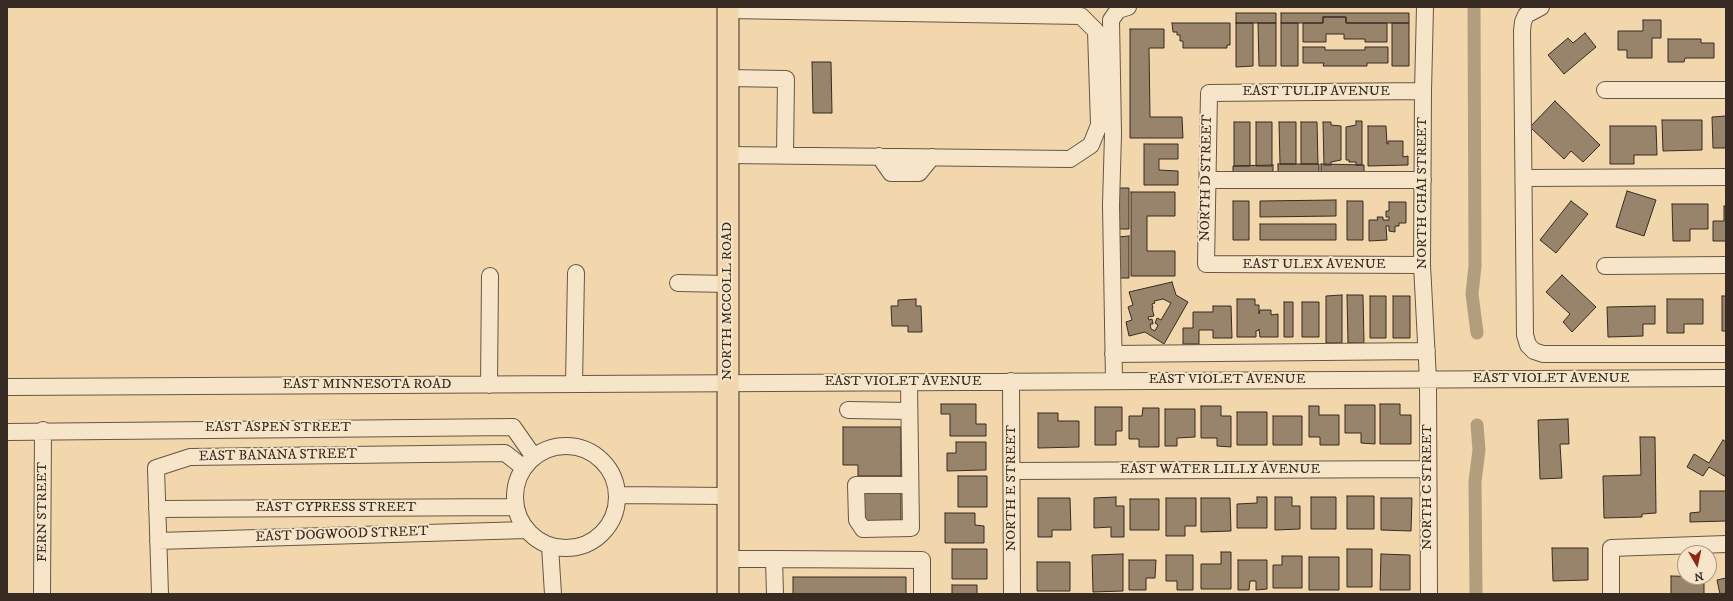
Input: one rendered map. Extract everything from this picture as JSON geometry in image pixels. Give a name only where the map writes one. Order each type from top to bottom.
[{"type":"main road","name":"NORTH MCCOLL ROAD","points":[[728,8],[728,594]]},
{"type":"street","points":[[1114,381],[1111,205],[1113,134],[1111,20],[1118,10],[1128,7]]},
{"type":"street","name":"NORTH CHAI STREET","points":[[1425,7],[1422,266],[1428,380]]},
{"type":"street","points":[[1541,7],[1526,15],[1523,22],[1525,335],[1528,345],[1534,350],[1543,354],[1726,354]]},
{"type":"street","points":[[728,8],[1081,16],[1096,31],[1099,126],[1091,145],[1070,159],[728,155]]},
{"type":"street","points":[[728,78],[786,79],[785,155]]},
{"type":"street","points":[[1605,90],[1726,90]]},
{"type":"street","name":"EAST TULIP AVENUE","points":[[1209,93],[1423,91]]},
{"type":"street","name":"NORTH D STREET","points":[[1206,264],[1209,93]]},
{"type":"street","points":[[1524,178],[1726,177]]},
{"type":"street","points":[[1207,180],[1423,180]]},
{"type":"street","name":"EAST ULEX AVENUE","points":[[1206,264],[1422,266]]},
{"type":"street","points":[[1605,266],[1726,265]]},
{"type":"street","points":[[574,384],[576,273]]},
{"type":"street","points":[[489,385],[490,276]]},
{"type":"street","points":[[678,283],[728,284]]},
{"type":"street","points":[[1113,354],[1427,351]]},
{"type":"street","name":"EAST VIOLET AVENUE","points":[[728,384],[1726,378]]},
{"type":"street","name":"NORTH C STREET","points":[[1428,380],[1429,594]]},
{"type":"street","points":[[909,382],[910,485]]},
{"type":"street","name":"NORTH E STREET","points":[[1011,382],[1012,594]]},
{"type":"street","name":"EAST MINNESOTA ROAD","points":[[7,387],[728,384]]},
{"type":"street","points":[[848,410],[909,412]]},
{"type":"street","name":"EAST ASPEN STREET","points":[[7,432],[43,430],[513,427],[529,462]]},
{"type":"street","name":"FERN STREET","points":[[42,594],[43,430]]},
{"type":"street","points":[[564,446],[580,448],[595,454],[607,465],[610,470],[615,479],[618,495],[616,512],[609,526],[597,539],[583,546],[566,549],[550,546],[537,540],[526,530],[519,519],[515,507],[514,493],[517,480],[529,462],[548,449],[564,446]]},
{"type":"street","name":"EAST BANANA STREET","points":[[160,594],[156,468],[190,458],[505,453],[529,462]]},
{"type":"street","name":"EAST WATER LILLY AVENUE","points":[[1012,471],[1428,469]]},
{"type":"street","points":[[618,495],[728,496]]},
{"type":"street","name":"EAST CYPRESS STREET","points":[[157,509],[515,507]]},
{"type":"street","name":"EAST DOGWOOD STREET","points":[[158,541],[526,530]]},
{"type":"street","points":[[1611,594],[1611,548],[1726,544]]},
{"type":"street","points":[[550,546],[553,594]]},
{"type":"street","points":[[728,559],[922,560],[922,594]]},
{"type":"street","points":[[774,559],[775,594]]},
{"type":"building","points":[[1236,13],[1276,13],[1276,23],[1236,23]]},
{"type":"building","points":[[1281,13],[1409,13],[1409,23],[1346,23],[1346,17],[1323,17],[1323,23],[1281,23]]},
{"type":"building","points":[[1323,17],[1346,17],[1346,23],[1387,23],[1387,42],[1365,42],[1365,39],[1344,39],[1344,34],[1326,34],[1326,42],[1303,42],[1303,23],[1323,23]]},
{"type":"building","points":[[1643,20],[1661,20],[1661,38],[1652,38],[1652,58],[1627,58],[1627,50],[1618,50],[1618,31],[1643,31]]},
{"type":"building","points":[[1172,23],[1230,23],[1230,45],[1227,45],[1227,48],[1183,48],[1183,41],[1180,41],[1180,35],[1177,35],[1177,32],[1173,32]]},
{"type":"building","points":[[1236,23],[1253,23],[1253,66],[1236,67]]},
{"type":"building","points":[[1258,23],[1276,23],[1276,66],[1259,66]]},
{"type":"building","points":[[1281,23],[1298,23],[1298,66],[1281,66]]},
{"type":"building","points":[[1392,23],[1409,23],[1409,66],[1392,66]]},
{"type":"building","points":[[1130,29],[1164,29],[1164,48],[1149,48],[1150,117],[1182,117],[1183,138],[1130,138]]},
{"type":"building","points":[[1585,33],[1596,47],[1564,74],[1548,55],[1568,38],[1573,43]]},
{"type":"building","points":[[1668,39],[1701,39],[1701,43],[1714,43],[1714,58],[1685,58],[1684,62],[1668,62]]},
{"type":"building","points":[[1303,47],[1325,47],[1325,50],[1365,50],[1365,47],[1388,47],[1388,63],[1367,63],[1367,66],[1323,66],[1324,63],[1303,63]]},
{"type":"building","points":[[812,62],[831,62],[832,113],[813,113]]},
{"type":"building","points":[[1555,101],[1600,145],[1583,162],[1571,151],[1564,159],[1530,127]]},
{"type":"building","points":[[1726,116],[1726,148],[1713,148],[1712,117]]},
{"type":"building","points":[[1662,120],[1702,120],[1702,150],[1663,151]]},
{"type":"building","points":[[1356,121],[1362,121],[1362,165],[1356,165],[1356,162],[1349,162],[1349,160],[1346,160],[1346,127],[1356,125]]},
{"type":"building","points":[[1234,122],[1250,122],[1250,166],[1234,166]]},
{"type":"building","points":[[1256,122],[1272,122],[1272,166],[1256,166]]},
{"type":"building","points":[[1279,122],[1296,122],[1296,164],[1280,164]]},
{"type":"building","points":[[1301,122],[1317,122],[1318,164],[1301,164]]},
{"type":"building","points":[[1323,122],[1331,122],[1331,125],[1341,126],[1341,160],[1331,162],[1331,165],[1324,165]]},
{"type":"building","points":[[1368,126],[1386,126],[1387,144],[1388,141],[1403,141],[1403,157],[1408,156],[1408,165],[1368,166]]},
{"type":"building","points":[[1610,126],[1656,126],[1657,155],[1634,155],[1634,164],[1610,164]]},
{"type":"building","points":[[1144,144],[1178,144],[1178,159],[1159,159],[1159,170],[1178,171],[1178,185],[1144,185]]},
{"type":"building","points":[[1278,164],[1319,164],[1319,173],[1278,173]]},
{"type":"building","points":[[1321,164],[1364,165],[1364,175],[1321,175]]},
{"type":"building","points":[[1273,165],[1273,176],[1233,176],[1233,166]]},
{"type":"building","points":[[1118,188],[1129,188],[1129,229],[1118,229]]},
{"type":"building","points":[[1627,191],[1656,200],[1644,236],[1616,227]]},
{"type":"building","points":[[1131,192],[1175,192],[1175,216],[1147,216],[1147,251],[1175,251],[1175,276],[1131,276]]},
{"type":"building","points":[[1336,200],[1336,216],[1260,217],[1260,201]]},
{"type":"building","points":[[1233,201],[1249,201],[1249,240],[1233,240]]},
{"type":"building","points":[[1347,201],[1363,201],[1363,240],[1347,240]]},
{"type":"building","points":[[1571,201],[1588,214],[1556,253],[1540,240]]},
{"type":"building","points":[[1389,202],[1406,202],[1406,223],[1399,223],[1399,226],[1395,226],[1395,232],[1389,231],[1389,226],[1386,226],[1387,240],[1369,241],[1369,220],[1378,220],[1377,217],[1383,217],[1383,220],[1389,220],[1389,217],[1386,217],[1386,211],[1389,211]]},
{"type":"building","points":[[1672,204],[1708,204],[1708,229],[1690,229],[1690,241],[1673,241]]},
{"type":"building","points":[[1724,206],[1726,207],[1726,241],[1713,241],[1713,221],[1724,221]]},
{"type":"building","points":[[1260,224],[1336,224],[1336,240],[1260,240]]},
{"type":"building","points":[[1129,236],[1129,278],[1118,278],[1118,237]]},
{"type":"building","points":[[1562,275],[1596,307],[1572,332],[1563,322],[1570,314],[1546,292]]},
{"type":"building","points":[[1172,282],[1176,295],[1188,302],[1164,344],[1145,332],[1129,336],[1126,322],[1132,320],[1128,307],[1133,305],[1129,292]],"holes":[[[1163,299],[1171,303],[1161,320],[1157,318],[1155,323],[1158,325],[1155,331],[1151,329],[1150,324],[1153,324],[1152,319],[1149,320],[1148,317],[1154,316],[1152,308],[1152,304],[1155,303],[1154,301]]]},
{"type":"building","points":[[1342,295],[1342,343],[1326,343],[1326,296]]},
{"type":"building","points":[[1347,295],[1363,295],[1364,343],[1348,343]]},
{"type":"building","points":[[1370,296],[1386,296],[1386,338],[1370,338]]},
{"type":"building","points":[[1393,296],[1410,296],[1410,338],[1393,338]]},
{"type":"building","points":[[1722,296],[1726,296],[1726,331],[1722,331]]},
{"type":"building","points":[[916,299],[916,306],[921,306],[922,332],[908,332],[908,326],[892,326],[891,306],[898,306],[898,300]]},
{"type":"building","points":[[1237,299],[1255,299],[1255,305],[1259,305],[1259,314],[1260,310],[1271,310],[1271,315],[1278,314],[1278,337],[1260,337],[1259,329],[1256,331],[1256,337],[1237,337]]},
{"type":"building","points":[[1667,299],[1703,299],[1703,324],[1684,324],[1684,333],[1667,333]]},
{"type":"building","points":[[1284,302],[1293,302],[1293,337],[1284,337]]},
{"type":"building","points":[[1302,302],[1319,302],[1319,337],[1302,337]]},
{"type":"building","points":[[1213,306],[1231,306],[1232,338],[1213,338],[1213,330],[1199,330],[1199,344],[1183,344],[1183,328],[1193,328],[1193,312],[1213,312]]},
{"type":"building","points":[[1655,306],[1655,324],[1643,324],[1643,336],[1608,337],[1607,307]]},
{"type":"building","points":[[941,404],[976,404],[976,424],[986,424],[986,436],[950,436],[950,414],[941,414]]},
{"type":"building","points":[[1380,404],[1400,404],[1400,415],[1411,415],[1411,444],[1380,444]]},
{"type":"building","points":[[1345,405],[1375,405],[1375,444],[1361,443],[1361,433],[1345,433]]},
{"type":"building","points":[[1201,406],[1221,406],[1221,416],[1231,416],[1231,447],[1217,446],[1217,438],[1201,438]]},
{"type":"building","points":[[1309,406],[1319,406],[1319,415],[1339,415],[1339,445],[1320,445],[1320,437],[1309,437]]},
{"type":"building","points":[[1095,407],[1122,407],[1122,431],[1116,431],[1116,445],[1095,445]]},
{"type":"building","points":[[1143,408],[1159,408],[1159,447],[1139,447],[1139,439],[1129,439],[1129,416],[1142,416]]},
{"type":"building","points":[[1165,409],[1195,409],[1195,437],[1177,438],[1177,446],[1165,446]]},
{"type":"building","points":[[1237,412],[1267,412],[1267,445],[1237,445]]},
{"type":"building","points":[[1038,413],[1058,413],[1058,421],[1079,421],[1079,447],[1038,448]]},
{"type":"building","points":[[1273,416],[1302,416],[1302,445],[1273,445]]},
{"type":"building","points":[[1568,419],[1569,444],[1560,444],[1562,478],[1540,479],[1538,420]]},
{"type":"building","points":[[843,427],[901,427],[901,476],[858,476],[858,465],[843,465]]},
{"type":"building","points":[[1640,437],[1655,437],[1656,513],[1642,514],[1642,517],[1604,518],[1603,476],[1641,475]]},
{"type":"building","points":[[1723,440],[1726,442],[1726,477],[1709,467],[1703,476],[1687,467],[1694,454],[1709,463]]},
{"type":"building","points":[[956,442],[986,442],[986,470],[947,471],[947,453],[956,453]]},
{"type":"building","points":[[958,476],[987,476],[987,507],[958,507]]},
{"type":"building","points":[[1700,491],[1726,491],[1726,521],[1690,522],[1690,513],[1700,512]]},
{"type":"building","points":[[862,492],[901,492],[901,521],[863,521]]},
{"type":"building","points":[[1347,496],[1374,496],[1374,529],[1347,529]]},
{"type":"building","points":[[1116,497],[1116,506],[1124,506],[1124,537],[1111,537],[1111,527],[1094,528],[1094,498]]},
{"type":"building","points":[[1257,497],[1267,497],[1267,528],[1237,528],[1237,504],[1257,503]]},
{"type":"building","points":[[1275,497],[1292,497],[1292,506],[1300,506],[1300,529],[1275,530]]},
{"type":"building","points":[[1311,497],[1336,497],[1336,529],[1311,529]]},
{"type":"building","points":[[1038,498],[1070,498],[1071,530],[1052,530],[1052,537],[1038,537]]},
{"type":"building","points":[[1166,498],[1196,498],[1196,526],[1185,526],[1185,536],[1166,536]]},
{"type":"building","points":[[1201,498],[1230,498],[1231,531],[1201,532]]},
{"type":"building","points":[[1381,498],[1412,498],[1411,531],[1381,530]]},
{"type":"building","points":[[1130,499],[1159,499],[1159,530],[1130,530]]},
{"type":"building","points":[[945,513],[975,513],[975,525],[984,526],[984,543],[945,543]]},
{"type":"building","points":[[1552,548],[1588,548],[1588,580],[1553,581]]},
{"type":"building","points":[[952,549],[987,549],[987,579],[952,579]]},
{"type":"building","points":[[1347,549],[1372,549],[1372,587],[1347,587]]},
{"type":"building","points":[[1221,552],[1231,552],[1231,589],[1201,589],[1201,564],[1221,564]]},
{"type":"building","points":[[1123,554],[1123,591],[1093,592],[1092,555]]},
{"type":"building","points":[[1381,554],[1410,555],[1410,590],[1380,590]]},
{"type":"building","points":[[1166,555],[1193,555],[1193,590],[1177,590],[1177,581],[1166,581]]},
{"type":"building","points":[[1282,556],[1302,556],[1302,588],[1273,588],[1273,565],[1282,565]]},
{"type":"building","points":[[1309,557],[1339,557],[1339,590],[1309,590]]},
{"type":"building","points":[[1129,560],[1156,560],[1155,578],[1146,578],[1146,590],[1129,590]]},
{"type":"building","points":[[1238,560],[1267,560],[1267,589],[1256,590],[1256,581],[1250,581],[1249,590],[1238,590]]},
{"type":"building","points":[[1037,562],[1070,562],[1070,591],[1037,591]]},
{"type":"building","points":[[1671,576],[1677,576],[1677,585],[1704,585],[1704,594],[1671,594]]},
{"type":"building","points":[[793,577],[906,577],[906,594],[793,594]]},
{"type":"building","points":[[1726,578],[1726,594],[1720,594],[1717,580]]},
{"type":"building","points":[[952,585],[977,585],[977,594],[952,594]]},
{"type":"waterway","points":[[1474,7],[1475,266],[1472,294],[1477,333]]},
{"type":"waterway","points":[[1476,594],[1475,481],[1479,450],[1477,425]]}]
